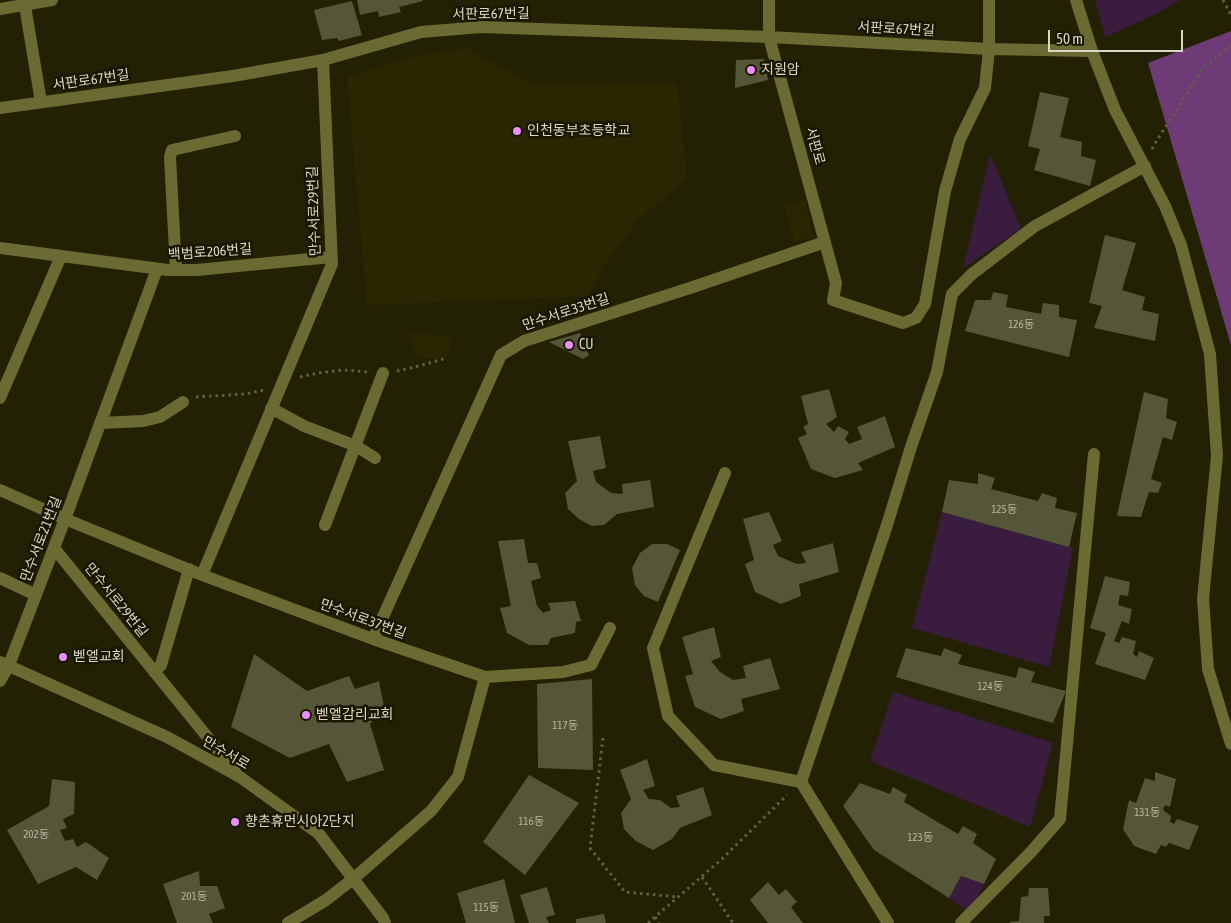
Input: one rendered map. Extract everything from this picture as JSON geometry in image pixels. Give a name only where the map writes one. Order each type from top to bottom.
[{"type":"street","points":[[0,9],[24,2],[52,0]]},
{"type":"street","name":"서판로","points":[[769,0],[769,37],[836,282],[833,300],[902,323],[916,318],[925,304],[945,191],[960,139],[985,88],[989,49]]},
{"type":"street","points":[[989,0],[989,49]]},
{"type":"street","points":[[1076,0],[1092,51],[1114,110],[1165,206],[1181,245],[1210,354],[1217,456],[1204,599],[1208,669],[1231,744]]},
{"type":"street","points":[[24,2],[41,102]]},
{"type":"street","name":"서판로67번길","points":[[0,108],[233,76],[323,60],[421,32],[482,27],[769,37],[989,49],[1092,51]]},
{"type":"street","name":"만수서로29번길","points":[[202,575],[332,264],[323,60]]},
{"type":"street","points":[[176,270],[170,157],[172,150],[235,136]]},
{"type":"street","points":[[801,782],[937,372],[952,294],[972,274],[1035,226],[1145,166]]},
{"type":"street","name":"만수서로33번길","points":[[373,640],[501,355],[524,341],[681,291],[825,242]]},
{"type":"street","name":"백범로206번길","points":[[0,248],[176,270],[196,270],[331,257]]},
{"type":"street","points":[[0,398],[61,256]]},
{"type":"street","name":"만수서로21번길","points":[[4,664],[36,595],[157,269]]},
{"type":"street","points":[[325,525],[384,373]]},
{"type":"street","points":[[100,423],[143,421],[160,416],[183,402]]},
{"type":"street","points":[[272,408],[304,426],[356,446],[375,458]]},
{"type":"street","points":[[961,923],[1031,852],[1060,819],[1094,454]]},
{"type":"street","points":[[726,474],[653,648],[668,716],[714,765],[801,782],[888,923]]},
{"type":"street","name":"만수서로37번길","points":[[0,490],[65,519],[202,575],[373,640],[485,678]]},
{"type":"street","name":"만수서로29번길","points":[[54,548],[240,777]]},
{"type":"street","name":"만수서로29번길","points":[[154,672],[161,665],[189,569]]},
{"type":"street","points":[[0,578],[36,595]]},
{"type":"street","points":[[288,923],[326,900],[353,879],[430,811],[458,776],[485,678],[563,672],[591,665],[610,628]]},
{"type":"street","points":[[0,681],[4,664]]},
{"type":"street","name":"만수서로","points":[[4,664],[167,736],[240,777],[318,834],[384,918],[385,923]]},
{"type":"path","points":[[1223,0],[1231,15]]},
{"type":"path","points":[[1145,166],[1157,140],[1204,67],[1231,46]]},
{"type":"path","points":[[183,402],[198,396],[245,394],[267,389],[283,381],[318,373],[344,370],[384,373],[447,358]]},
{"type":"path","points":[[603,738],[590,848],[625,892],[678,897]]},
{"type":"path","points":[[648,923],[723,858],[801,782]]},
{"type":"path","points":[[702,877],[733,923]]},
{"type":"path","points":[[655,917],[658,923]]},
{"type":"shaded area","points":[[1095,0],[1180,0],[1156,14],[1105,37]]},
{"type":"shaded area","points":[[1231,31],[1231,345],[1148,63]]},
{"type":"shaded area","name":"인천동부초등학교","points":[[468,48],[529,82],[677,83],[687,179],[638,220],[604,266],[589,296],[367,305],[347,77],[416,56]]},
{"type":"shaded area","points":[[990,154],[1021,229],[963,268]]},
{"type":"shaded area","points":[[805,199],[813,237],[795,243],[784,205]]},
{"type":"shaded area","points":[[409,332],[452,337],[447,358],[418,358]]},
{"type":"shaded area","points":[[942,512],[1073,548],[1049,667],[912,628]]},
{"type":"shaded area","points":[[893,692],[1053,743],[1030,827],[870,761]]},
{"type":"shaded area","points":[[961,876],[984,884],[970,913],[949,898]]},
{"type":"building","points":[[357,0],[423,1],[399,7],[401,12],[379,17],[378,11],[360,15]]},
{"type":"building","points":[[352,1],[362,35],[339,41],[337,38],[322,40],[314,10]]},
{"type":"building","name":"지원암","points":[[764,59],[768,80],[735,88],[736,60]]},
{"type":"building","points":[[1040,92],[1069,98],[1060,137],[1082,142],[1081,156],[1096,160],[1090,186],[1034,170],[1040,149],[1028,146]]},
{"type":"building","points":[[1105,235],[1136,243],[1122,290],[1145,297],[1142,310],[1159,314],[1155,341],[1094,328],[1102,306],[1089,303]]},
{"type":"building","points":[[993,292],[1008,295],[1006,307],[1041,314],[1043,303],[1059,305],[1059,317],[1077,320],[1069,357],[965,331],[975,300],[991,300]]},
{"type":"building","name":"CU","points":[[580,333],[589,355],[583,359],[549,342]]},
{"type":"building","points":[[829,389],[837,417],[826,424],[834,432],[838,426],[849,432],[845,439],[849,444],[862,439],[857,427],[885,416],[895,447],[858,463],[863,470],[835,478],[811,469],[798,438],[807,434],[803,427],[808,424],[801,396]]},
{"type":"building","points":[[1144,392],[1168,399],[1166,418],[1177,422],[1172,440],[1163,437],[1151,479],[1162,483],[1158,493],[1149,492],[1141,517],[1117,516]]},
{"type":"building","points":[[600,436],[606,468],[593,471],[596,482],[611,493],[623,494],[622,484],[650,480],[654,507],[617,514],[604,525],[592,526],[579,519],[568,509],[565,493],[577,481],[568,441]]},
{"type":"building","points":[[978,473],[995,478],[991,489],[1038,501],[1042,493],[1057,498],[1055,508],[1077,513],[1069,547],[942,512],[949,480],[978,484]]},
{"type":"building","points":[[769,512],[782,541],[773,545],[778,556],[797,564],[806,563],[801,552],[833,543],[839,572],[799,584],[801,596],[781,604],[755,592],[745,564],[754,560],[743,519]]},
{"type":"building","points":[[524,539],[528,563],[537,563],[541,578],[531,581],[537,606],[543,613],[551,610],[548,603],[575,601],[581,621],[576,622],[575,633],[551,638],[548,645],[529,645],[507,633],[500,608],[511,606],[498,541]]},
{"type":"building","points":[[652,544],[667,544],[680,550],[658,602],[644,596],[635,585],[632,568],[640,553]]},
{"type":"building","points":[[1105,576],[1130,582],[1128,596],[1120,595],[1118,605],[1132,609],[1129,624],[1122,621],[1114,641],[1119,643],[1122,637],[1136,641],[1133,654],[1137,657],[1139,651],[1154,658],[1145,680],[1095,664],[1106,633],[1090,628]]},
{"type":"building","points":[[714,627],[721,657],[711,661],[720,672],[733,680],[746,678],[743,666],[770,658],[780,689],[741,699],[744,711],[721,719],[695,707],[685,676],[693,674],[682,637]]},
{"type":"building","points":[[906,648],[941,656],[944,648],[962,655],[958,664],[1016,678],[1019,667],[1035,672],[1031,682],[1066,691],[1053,723],[896,677]]},
{"type":"building","name":"벧엘감리교회","points":[[254,654],[307,691],[349,676],[355,689],[379,681],[384,707],[370,724],[384,770],[347,782],[329,744],[290,758],[231,727]]},
{"type":"building","points":[[592,679],[593,770],[538,768],[537,684]]},
{"type":"building","points":[[647,759],[655,786],[643,790],[649,799],[660,800],[671,808],[680,807],[676,796],[703,787],[712,815],[680,828],[672,839],[653,850],[636,841],[624,829],[621,813],[631,799],[620,770]]},
{"type":"building","points":[[1155,772],[1176,779],[1170,807],[1165,805],[1163,810],[1171,816],[1170,822],[1174,824],[1177,819],[1199,826],[1189,850],[1169,843],[1166,847],[1161,845],[1156,854],[1134,846],[1123,829],[1129,800],[1136,803],[1145,778],[1155,781]]},
{"type":"building","points":[[529,775],[579,803],[525,875],[483,842]]},
{"type":"building","points":[[52,779],[75,782],[74,814],[63,819],[67,828],[60,830],[65,841],[73,839],[77,847],[86,842],[109,858],[97,880],[76,867],[38,884],[7,830],[49,806]]},
{"type":"building","points":[[860,783],[890,794],[893,787],[907,795],[904,802],[958,834],[963,826],[977,834],[973,843],[996,859],[984,884],[961,876],[949,898],[874,850],[843,806]]},
{"type":"building","points":[[199,871],[200,886],[217,886],[225,908],[209,914],[213,923],[177,923],[163,884]]},
{"type":"building","points":[[504,879],[515,923],[466,923],[457,893]]},
{"type":"building","points":[[768,882],[779,895],[786,889],[797,902],[791,907],[803,923],[768,923],[750,900]]},
{"type":"building","points":[[547,887],[555,915],[546,917],[549,923],[529,923],[520,895]]},
{"type":"building","points":[[1029,888],[1048,888],[1050,916],[1044,916],[1044,923],[1010,923],[1019,921],[1021,897],[1028,896]]},
{"type":"building","points":[[604,914],[606,923],[576,923],[576,919]]},
{"type":"place","name":"지원암","points":[[751,70]]},
{"type":"place","name":"인천동부초등학교","points":[[517,131]]},
{"type":"place","name":"CU","points":[[569,345]]},
{"type":"place","name":"벧엘교회","points":[[63,657]]},
{"type":"place","name":"벧엘감리교회","points":[[306,715]]},
{"type":"place","name":"향촌휴먼시아2단지","points":[[235,822]]}]
